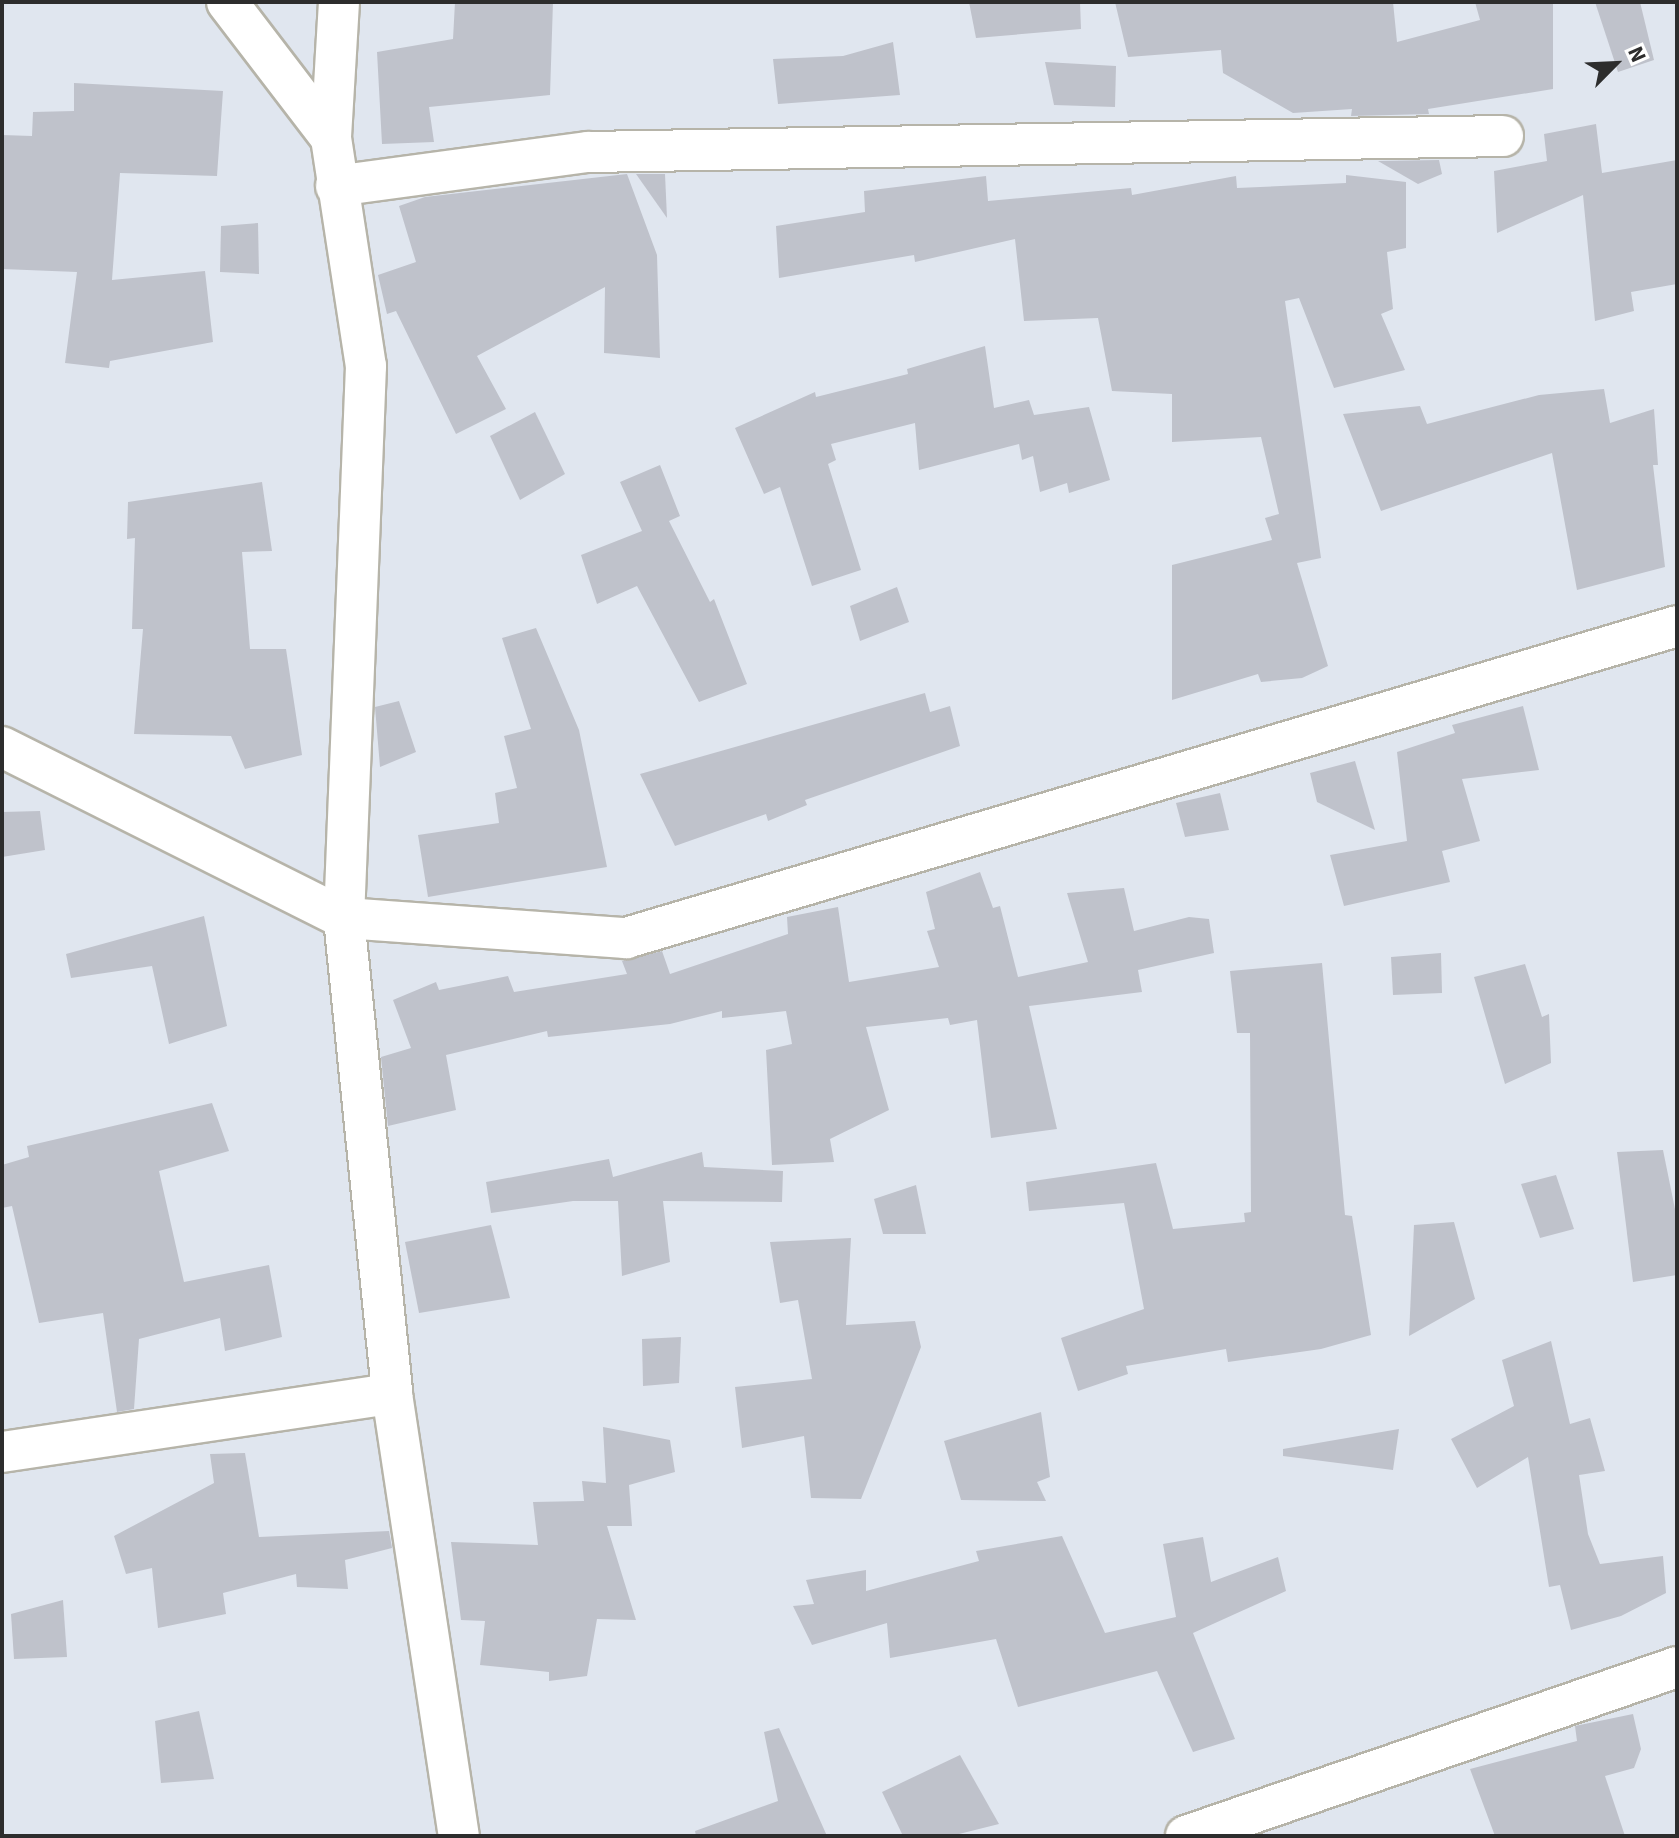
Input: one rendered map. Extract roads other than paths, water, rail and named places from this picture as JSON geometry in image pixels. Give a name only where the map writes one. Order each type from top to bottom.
[{"type":"street","points":[[227,2],[331,138]]},
{"type":"street","points":[[339,2],[331,138],[366,366],[344,918],[392,1394],[459,1836]]},
{"type":"street","points":[[336,186],[588,152],[1503,136]]},
{"type":"street","points":[[2,747],[344,918],[626,938],[1677,626]]},
{"type":"street","points":[[2,1452],[392,1394]]},
{"type":"street","points":[[1186,1836],[1677,1667]]}]
